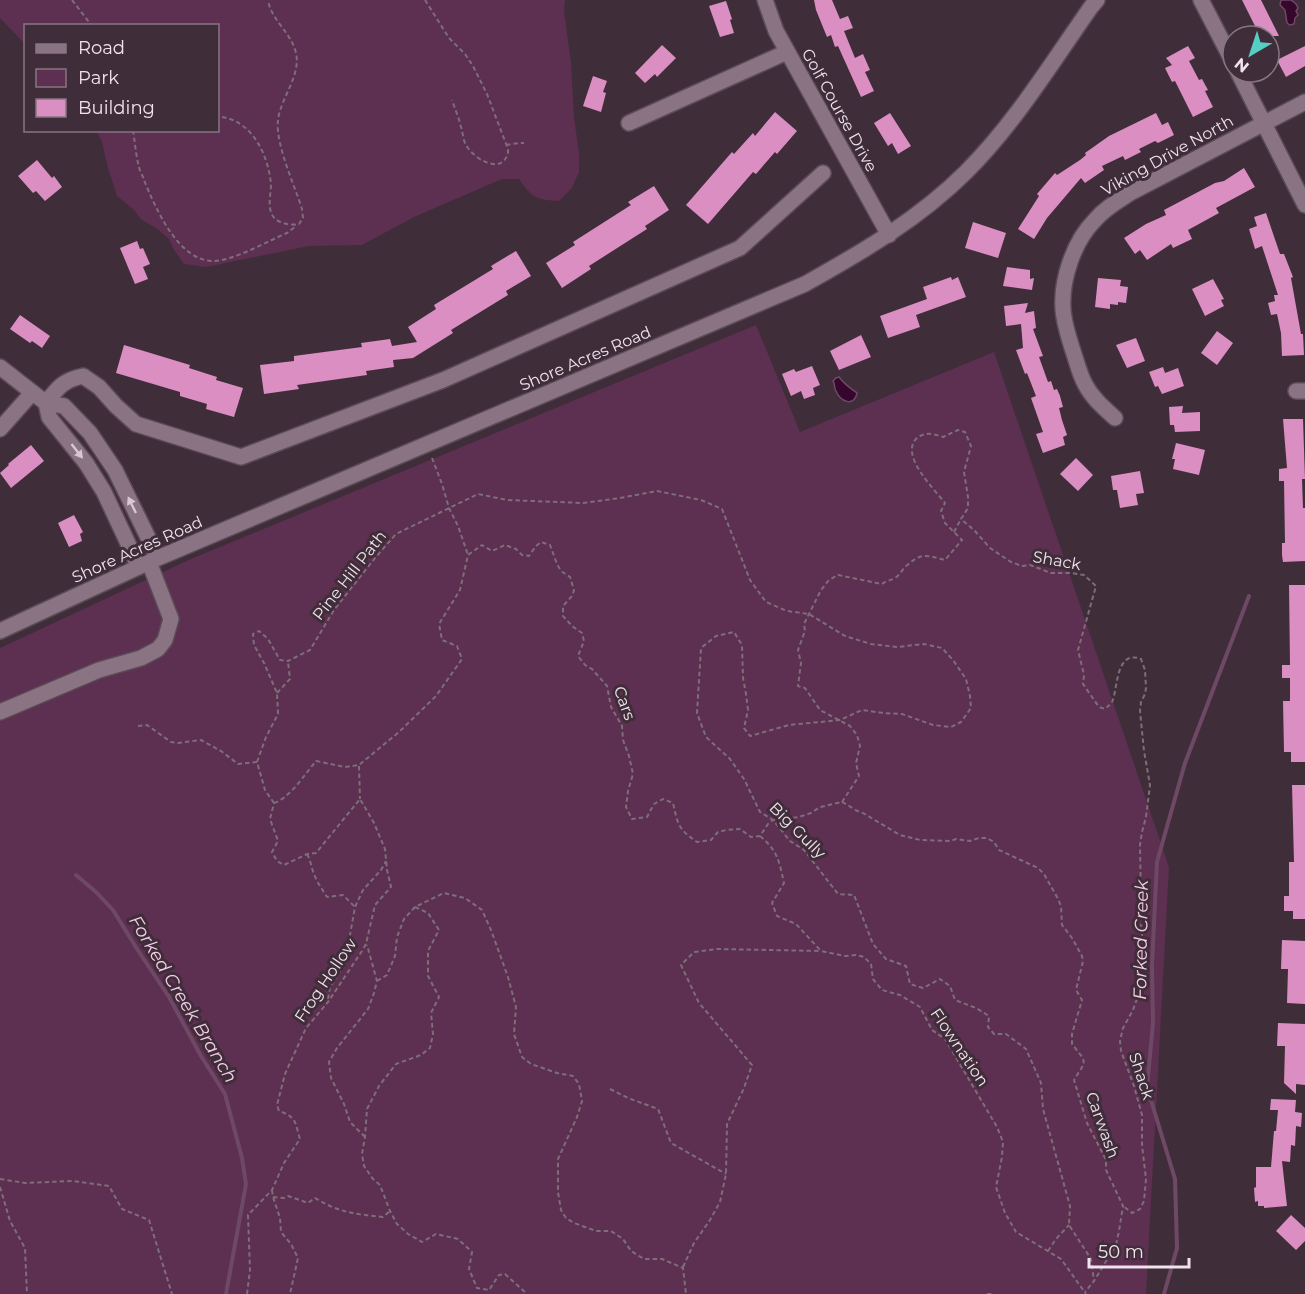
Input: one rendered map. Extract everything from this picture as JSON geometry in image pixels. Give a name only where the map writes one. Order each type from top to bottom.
[{"type":"street","name":"Golf Course Drive","points":[[765,0],[776,31],[787,52],[889,235]]},
{"type":"street","name":"Shore Acres Road","points":[[0,631],[149,562],[804,284],[853,257],[889,235],[936,199],[966,171],[1018,112],[1097,0]]},
{"type":"street","points":[[1201,0],[1221,39]]},
{"type":"street","points":[[629,123],[787,52]]},
{"type":"street","points":[[1244,84],[1305,205]]},
{"type":"street","name":"Viking Drive North","points":[[1115,418],[1101,406],[1084,384],[1067,332],[1063,308],[1065,285],[1079,242],[1093,221],[1107,207],[1305,102]]},
{"type":"street","points":[[46,403],[58,387],[70,379],[83,376],[99,387],[136,424],[241,457],[442,380],[740,248],[823,173]]},
{"type":"street","points":[[0,367],[46,403],[64,406],[90,433],[115,470],[171,619],[165,640],[158,649],[141,658],[99,670],[0,712]]},
{"type":"street","points":[[0,429],[32,393]]},
{"type":"street","points":[[46,403],[50,417],[86,463],[149,562]]},
{"type":"path","points":[[72,0],[90,24]]},
{"type":"path","points":[[133,132],[139,168],[165,225],[183,247],[198,257],[214,261],[230,258],[287,232],[299,224],[302,209],[285,159],[278,126],[280,108],[297,62],[296,53],[288,34],[270,10],[268,0]]},
{"type":"path","points":[[425,0],[449,38],[473,66],[487,94],[508,154],[502,162],[497,164],[486,162],[466,146],[452,100]]},
{"type":"path","points":[[222,117],[236,120],[252,134],[261,149],[269,171],[271,213],[280,222],[295,225]]},
{"type":"path","points":[[506,145],[524,143]]},
{"type":"path","points":[[820,951],[796,924],[777,916],[772,903],[784,883],[779,859],[770,844],[760,836],[773,820],[799,817],[820,807],[842,802],[859,776],[856,763],[860,746],[857,735],[850,726],[820,710],[805,688],[798,686],[801,663],[798,650],[805,632],[804,624],[821,590],[829,580],[838,575],[882,584],[896,578],[904,568],[920,556],[927,555],[945,560],[962,540],[954,532],[945,523],[941,511],[945,503],[915,465],[913,447],[915,440],[923,435],[932,433],[943,437],[958,430],[965,432],[971,446],[964,472],[968,508],[954,532]]},
{"type":"path","points":[[274,803],[288,794],[316,761],[345,767],[359,765],[399,732],[436,696],[462,659],[457,646],[442,640],[439,624],[460,590],[468,555],[425,444]]},
{"type":"path","name":"Pine Hill Path","points":[[288,661],[310,650],[341,602],[396,534],[478,494],[507,500],[583,503],[657,491],[701,500],[722,509],[750,580],[766,602],[787,611],[809,614]]},
{"type":"path","name":"Shack","points":[[961,519],[990,548],[1011,562],[1023,566],[1030,565],[1051,573],[1084,575],[1096,586],[1078,650],[1084,675],[1083,684],[1098,708],[1105,709],[1112,701],[1118,674],[1126,660],[1136,657],[1141,659],[1145,670],[1145,694],[1140,711],[1150,785],[1140,845],[1139,918],[1142,931],[1142,958],[1138,996],[1120,1041],[1121,1051],[1142,1115],[1142,1145],[1146,1179],[1144,1201],[1140,1209],[1132,1213],[1123,1206]]},
{"type":"path","name":"Cars","points":[[468,555],[482,545],[492,551],[505,545],[516,549],[522,555],[529,556],[541,542],[550,545],[561,571],[570,577],[574,590],[563,606],[563,616],[582,633],[584,641],[579,656],[607,686],[611,707],[622,726],[623,740],[633,774],[626,807],[632,819],[647,817],[654,804],[663,799],[673,803],[678,824],[697,842],[711,840],[718,832],[726,830],[740,829],[751,837],[760,836]]},
{"type":"path","name":"Big Gully","points":[[809,614],[844,636],[871,644],[897,647],[924,644],[942,648],[966,679],[971,708],[961,722],[951,727],[933,725],[902,714],[862,710],[840,720],[789,725],[750,736],[744,728],[748,710],[742,678],[742,645],[734,632],[716,636],[701,648],[697,713],[706,737],[730,759],[744,779],[760,812],[773,820],[790,841],[804,849],[838,894],[854,895],[873,945],[886,959],[906,966],[910,984],[923,988],[940,979],[950,986],[955,1000],[989,1016],[988,1027],[994,1034],[1006,1034],[1026,1049],[1041,1083],[1043,1109],[1070,1206],[1069,1225],[1091,1259],[1094,1281]]},
{"type":"path","points":[[277,693],[290,679],[288,661],[280,660],[268,639],[259,631],[253,634],[254,645],[277,693],[278,714],[257,762],[265,789],[274,803],[270,819],[278,842],[272,852],[277,861],[284,865],[307,854],[316,853],[360,799],[359,765]]},
{"type":"path","points":[[138,726],[147,725],[171,742],[178,744],[201,740],[238,764],[257,762]]},
{"type":"path","name":"Frog Hollow","points":[[247,1294],[250,1270],[248,1215],[272,1190],[284,1163],[300,1139],[294,1119],[279,1111],[276,1105],[285,1074],[306,1028],[328,1002],[366,944],[375,904],[391,887],[385,849],[360,799]]},
{"type":"path","name":"Carwash","points":[[842,802],[900,835],[910,838],[927,841],[956,839],[970,841],[987,838],[994,842],[999,850],[1038,868],[1044,874],[1061,906],[1062,925],[1083,961],[1077,990],[1082,1000],[1072,1034],[1072,1044],[1083,1058],[1084,1064],[1074,1080],[1087,1123],[1106,1160],[1106,1170],[1123,1206]]},
{"type":"path","points":[[307,854],[313,872],[327,897],[343,895],[355,907]]},
{"type":"path","points":[[328,1002],[330,988],[345,963],[355,907],[363,890],[386,861]]},
{"type":"path","points":[[377,981],[387,975],[395,956],[397,937],[404,919],[415,907],[444,893],[465,898],[482,910],[508,977],[516,1007],[514,1034],[522,1057],[531,1064],[573,1076],[579,1084],[582,1101],[558,1159],[558,1192],[561,1210],[566,1218],[574,1223],[596,1231],[611,1230],[623,1239],[631,1251],[644,1259],[662,1259],[683,1268]]},
{"type":"path","points":[[415,907],[428,913],[439,930],[428,951],[428,976],[439,997],[432,1013],[433,1035],[430,1048],[421,1055],[396,1064],[379,1086],[367,1109],[362,1155],[364,1166],[380,1185],[397,1224],[408,1234],[422,1242],[436,1234],[458,1239],[472,1252],[469,1269],[477,1288],[489,1290],[499,1275],[505,1274],[527,1294]]},
{"type":"path","points":[[365,1137],[350,1122],[331,1078],[329,1062],[337,1048],[368,1009],[377,981],[366,944]]},
{"type":"path","points":[[686,1294],[683,1268],[694,1243],[720,1203],[726,1174],[727,1124],[752,1065],[699,1003],[681,965],[694,952],[717,949],[820,951]]},
{"type":"path","name":"Flownation","points":[[820,951],[845,956],[856,954],[864,957],[871,964],[873,979],[882,990],[900,995],[920,1007],[932,1030],[945,1039],[997,1127],[1003,1142],[996,1187],[1005,1213],[1016,1232],[1061,1259],[1086,1293]]},
{"type":"path","points":[[610,1089],[658,1109],[671,1143],[726,1174]]},
{"type":"path","points":[[0,1179],[25,1183],[73,1181],[109,1186],[122,1209],[149,1220],[172,1294]]},
{"type":"path","points":[[0,1187],[9,1221],[25,1248],[27,1294]]},
{"type":"path","points":[[272,1190],[280,1218],[281,1232],[291,1244],[298,1258],[290,1294]]},
{"type":"path","points":[[273,1197],[288,1196],[308,1203],[315,1198],[352,1214],[383,1217],[390,1212]]},
{"type":"path","points":[[1086,1293],[1117,1241],[1123,1206]]},
{"type":"path","points":[[1048,1251],[1069,1225]]},
{"type":"path","points":[[987,1294],[992,1294]]},
{"type":"green space","points":[[0,0],[565,0],[564,11],[571,63],[579,172],[572,188],[559,201],[536,197],[519,179],[502,179],[414,217],[362,245],[309,246],[206,267],[184,264],[169,239],[142,220],[117,196],[97,132],[219,132],[219,24],[24,24],[24,43],[0,18]]},
{"type":"green space","points":[[756,325],[800,432],[994,352],[1169,867],[1146,1294],[0,1294],[0,648],[191,559]]},
{"type":"shaded area","points":[[1281,0],[1291,0],[1296,4],[1298,15],[1294,24],[1287,23],[1285,10],[1280,5]]},
{"type":"shaded area","points":[[839,377],[857,393],[850,402],[844,400],[835,390],[833,381]]},
{"type":"building","points":[[814,0],[832,0],[840,19],[848,16],[853,28],[844,31],[855,58],[863,54],[870,70],[865,72],[874,91],[861,97],[838,46],[835,47],[831,35],[827,37]]},
{"type":"building","points":[[1242,0],[1261,0],[1273,24],[1254,24]]},
{"type":"building","points":[[726,1],[734,33],[720,37],[709,6]]},
{"type":"building","points":[[662,45],[676,58],[657,77],[655,74],[645,83],[635,73]]},
{"type":"building","points":[[1188,46],[1195,58],[1189,61],[1199,80],[1202,79],[1208,90],[1205,91],[1213,107],[1193,117],[1175,81],[1172,82],[1165,68],[1172,65],[1166,58]]},
{"type":"building","points":[[1305,46],[1305,66],[1286,77],[1281,68],[1281,58]]},
{"type":"building","points":[[593,76],[607,81],[603,92],[606,93],[601,112],[583,106]]},
{"type":"building","points":[[775,112],[797,131],[756,174],[753,172],[708,224],[686,205],[732,152],[734,154],[753,133],[755,136]]},
{"type":"building","points":[[890,113],[911,146],[898,154],[892,143],[888,146],[874,123]]},
{"type":"building","points":[[1156,113],[1162,125],[1168,122],[1174,135],[1139,149],[1141,152],[1125,160],[1123,156],[1102,166],[1104,170],[1085,183],[1081,178],[1047,218],[1034,239],[1018,229],[1039,196],[1037,194],[1055,173],[1057,175],[1080,160],[1086,155],[1085,153],[1109,136]]},
{"type":"building","points":[[37,160],[62,187],[45,201],[36,191],[33,193],[18,176]]},
{"type":"building","points":[[1244,168],[1255,187],[1216,208],[1219,213],[1188,230],[1192,239],[1173,248],[1171,244],[1147,260],[1140,250],[1135,254],[1124,238],[1166,215],[1164,210],[1215,183],[1224,181]]},
{"type":"building","points":[[654,186],[669,210],[645,226],[647,229],[589,266],[591,269],[562,288],[546,263],[575,245],[573,242],[631,205],[628,202]]},
{"type":"building","points":[[1266,213],[1280,254],[1284,254],[1293,277],[1291,278],[1301,334],[1303,334],[1304,355],[1282,356],[1277,314],[1271,315],[1268,303],[1275,301],[1274,295],[1278,295],[1262,246],[1255,249],[1249,229],[1257,226],[1254,217]]},
{"type":"building","points":[[973,222],[1006,233],[998,258],[965,248]]},
{"type":"building","points":[[137,241],[150,264],[143,267],[148,279],[135,284],[120,248]]},
{"type":"building","points":[[516,251],[531,276],[506,291],[508,295],[451,330],[453,333],[413,358],[393,360],[394,367],[366,371],[367,375],[297,385],[299,389],[264,394],[260,365],[294,361],[294,356],[362,347],[361,343],[390,339],[392,346],[417,342],[408,327],[436,309],[434,305],[493,269],[491,266]]},
{"type":"building","points":[[1007,267],[1030,270],[1030,279],[1034,278],[1032,290],[1003,286]]},
{"type":"building","points":[[951,277],[952,280],[958,277],[966,297],[916,315],[920,327],[888,338],[880,316],[927,299],[923,287]]},
{"type":"building","points":[[1098,278],[1121,280],[1120,286],[1128,287],[1126,303],[1110,304],[1110,309],[1095,307]]},
{"type":"building","points":[[1213,279],[1224,299],[1221,300],[1224,306],[1205,316],[1192,289]]},
{"type":"building","points":[[1028,303],[1025,313],[1034,311],[1036,328],[1033,329],[1043,356],[1039,357],[1048,382],[1051,381],[1054,390],[1057,389],[1060,396],[1063,407],[1059,408],[1067,435],[1063,437],[1065,445],[1043,453],[1036,434],[1043,432],[1031,398],[1036,396],[1016,350],[1023,348],[1021,324],[1006,326],[1004,306]]},
{"type":"building","points":[[20,315],[50,336],[42,348],[32,341],[30,343],[10,329]]},
{"type":"building","points":[[1217,331],[1233,343],[1217,365],[1201,353]]},
{"type":"building","points":[[861,335],[871,357],[839,370],[830,351]]},
{"type":"building","points":[[1136,338],[1145,361],[1127,368],[1116,345]]},
{"type":"building","points":[[124,345],[190,365],[189,368],[217,377],[216,380],[243,388],[234,417],[206,409],[207,404],[180,396],[180,392],[116,373]]},
{"type":"building","points":[[812,366],[820,385],[813,388],[815,395],[804,399],[801,391],[791,396],[782,374]]},
{"type":"building","points":[[1163,367],[1165,373],[1178,368],[1184,386],[1162,394],[1158,386],[1155,387],[1149,372]]},
{"type":"building","points":[[1183,406],[1182,413],[1200,412],[1200,431],[1175,432],[1174,425],[1170,425],[1169,407]]},
{"type":"building","points":[[1283,419],[1303,419],[1305,479],[1302,479],[1303,508],[1305,508],[1305,561],[1283,562],[1284,481],[1279,481],[1279,469],[1287,468]]},
{"type":"building","points":[[1176,443],[1205,450],[1199,475],[1173,469],[1175,459],[1172,459]]},
{"type":"building","points":[[31,445],[44,461],[11,488],[0,473]]},
{"type":"building","points":[[1076,458],[1093,475],[1078,491],[1060,474]]},
{"type":"building","points":[[1140,471],[1144,493],[1136,494],[1138,505],[1120,508],[1117,490],[1113,490],[1111,476]]},
{"type":"building","points":[[74,515],[83,532],[80,534],[82,541],[69,547],[58,523]]},
{"type":"building","points":[[1289,585],[1305,585],[1305,762],[1291,762],[1291,752],[1284,752],[1283,701],[1290,701],[1290,678],[1282,678],[1282,665],[1290,665]]},
{"type":"building","points":[[1292,785],[1305,785],[1305,919],[1293,919],[1293,911],[1284,911],[1284,896],[1289,896],[1289,862],[1294,862]]},
{"type":"building","points":[[1282,940],[1305,941],[1305,1004],[1287,1003],[1288,969],[1281,969]]},
{"type":"building","points":[[1278,1023],[1305,1024],[1305,1085],[1296,1084],[1296,1094],[1284,1083],[1285,1046],[1277,1046]]},
{"type":"building","points":[[1271,1099],[1296,1100],[1295,1112],[1302,1113],[1301,1127],[1296,1126],[1295,1146],[1291,1145],[1290,1162],[1282,1161],[1287,1206],[1264,1208],[1264,1206],[1258,1206],[1258,1201],[1255,1202],[1254,1188],[1256,1187],[1256,1167],[1271,1167],[1278,1110],[1270,1110]]},
{"type":"building","points":[[1291,1215],[1305,1228],[1305,1241],[1296,1250],[1276,1231]]},
{"type":"waterway","name":"Forked Creek","points":[[1164,1294],[1177,1248],[1175,1179],[1147,1087],[1153,1023],[1152,965],[1157,862],[1185,763],[1249,596]]},
{"type":"waterway","name":"Forked Creek Branch","points":[[76,875],[113,910],[169,997],[225,1094],[242,1158],[246,1184],[226,1294]]}]
